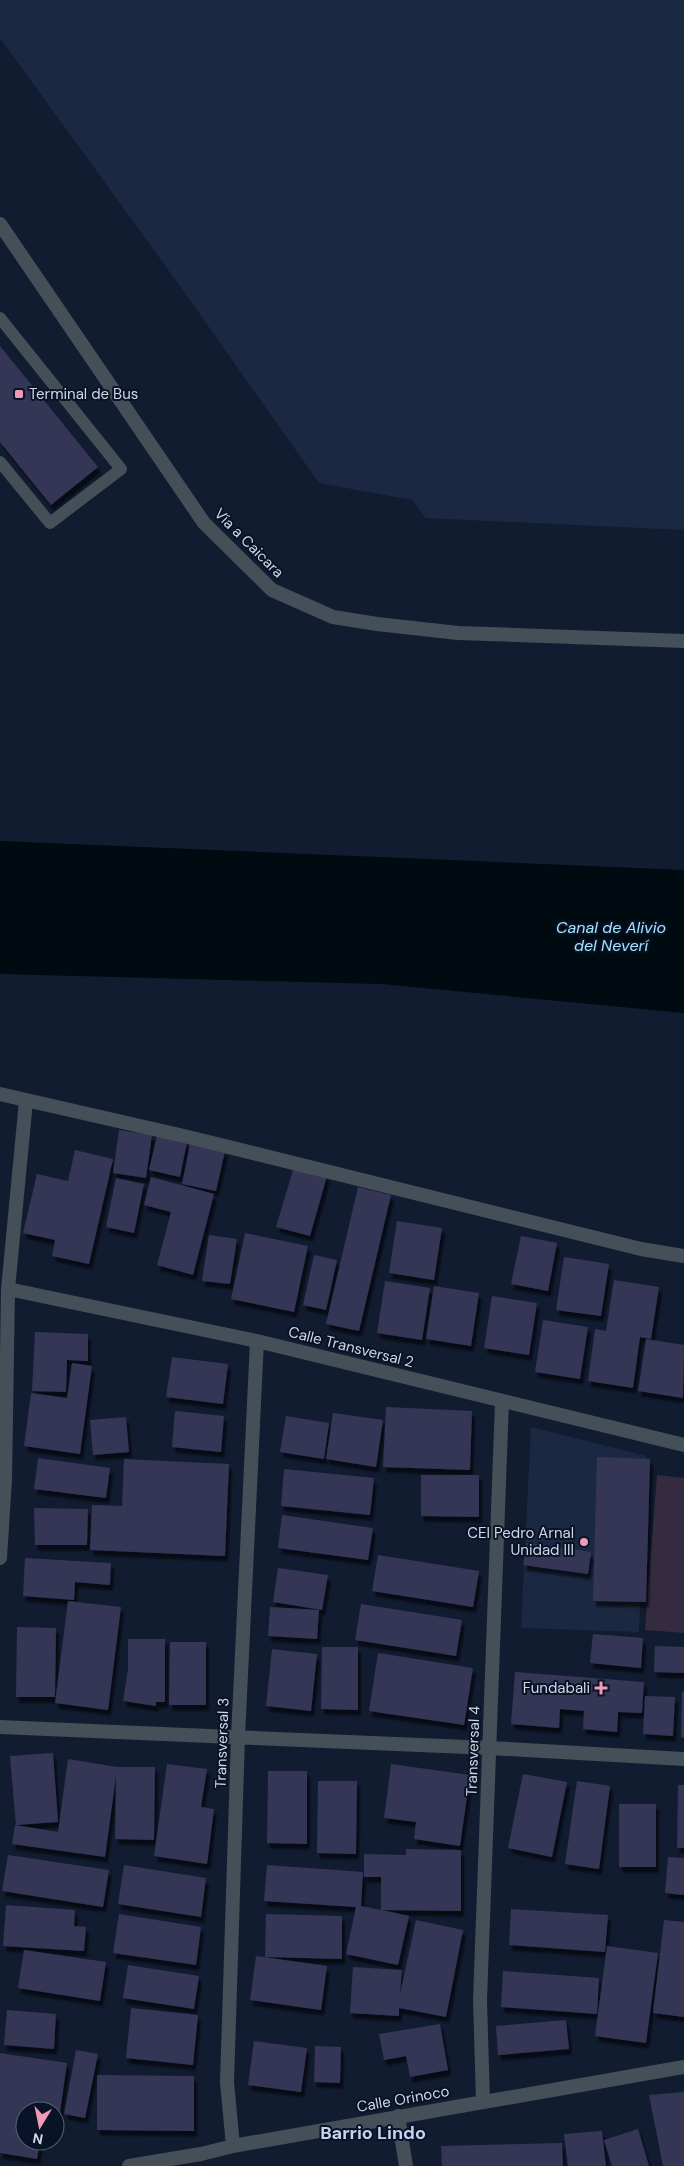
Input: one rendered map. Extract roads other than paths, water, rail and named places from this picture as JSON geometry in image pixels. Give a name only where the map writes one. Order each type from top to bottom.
[{"type":"street","name":"Vía a Caicara","points":[[0,224],[204,523],[272,590],[333,617],[377,624],[458,633],[684,641]]},
{"type":"street","points":[[0,1094],[184,1136],[641,1250],[684,1256]]},
{"type":"street","points":[[0,1558],[8,1288],[26,1101]]},
{"type":"street","name":"Calle Transversal 2","points":[[8,1288],[257,1341],[684,1445]]},
{"type":"street","name":"Transversal 3","points":[[233,2146],[227,2082],[238,1737],[257,1341]]},
{"type":"street","name":"Transversal 4","points":[[483,2102],[480,2000],[502,1401]]},
{"type":"street","points":[[0,1727],[490,1748],[684,1759]]},
{"type":"street","name":"Calle Orinoco","points":[[129,2166],[398,2116],[684,2067]]},
{"type":"street","points":[[398,2116],[406,2166]]},
{"type":"lane","points":[[0,318],[121,469],[50,524],[0,462]]},
{"type":"water","name":"Canal de Alivio del Neverí","points":[[0,841],[684,870],[684,1013],[381,984],[0,974]]},
{"type":"place","name":"Terminal de Bus","points":[[19,394]]},
{"type":"place","name":"CEI Pedro Arnal Unidad III","points":[[584,1542]]},
{"type":"place","name":"Fundabali","points":[[601,1688]]},
{"type":"district","name":"Barrio Lindo","points":[[373,2133]]}]
